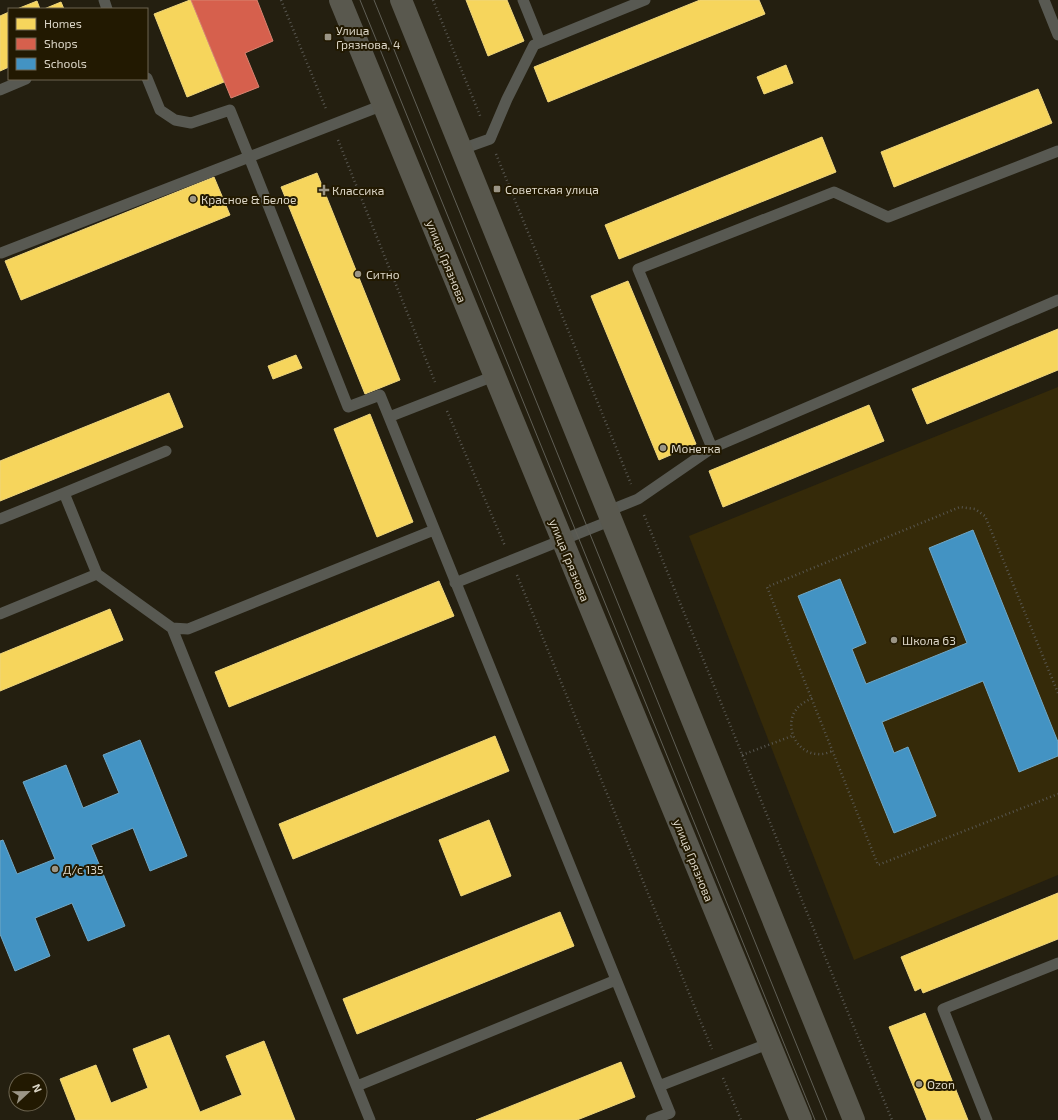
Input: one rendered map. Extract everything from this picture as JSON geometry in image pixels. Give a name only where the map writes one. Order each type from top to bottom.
[{"type":"main road","name":"улица Грязнова","points":[[340,0],[801,1120]]},
{"type":"main road","points":[[401,0],[854,1120]]},
{"type":"lane","points":[[523,0],[540,42]]},
{"type":"lane","points":[[462,149],[490,139],[507,99],[534,45],[645,0]]},
{"type":"lane","points":[[1044,0],[1058,35]]},
{"type":"lane","points":[[0,90],[24,80]]},
{"type":"lane","points":[[148,80],[160,110],[175,120],[191,123],[230,110],[348,407],[380,395],[670,1112],[651,1120]]},
{"type":"lane","points":[[0,253],[383,105]]},
{"type":"lane","points":[[712,448],[638,269],[834,192],[888,217],[1058,151]]},
{"type":"lane","points":[[456,583],[562,540],[610,516],[638,499],[712,448],[1058,300]]},
{"type":"lane","points":[[389,417],[494,376]]},
{"type":"lane","points":[[0,519],[166,451]]},
{"type":"lane","points":[[64,493],[97,574],[172,628],[188,629],[434,530]]},
{"type":"lane","points":[[0,614],[97,574]]},
{"type":"lane","points":[[172,628],[370,1120]]},
{"type":"lane","points":[[987,1120],[943,1010],[1058,963]]},
{"type":"lane","points":[[357,1086],[616,980]]},
{"type":"lane","points":[[659,1086],[770,1042]]},
{"type":"path","points":[[432,0],[892,1120]]},
{"type":"path","points":[[1058,693],[985,516],[975,509],[960,507],[767,587],[878,864],[1058,794]]},
{"type":"path","points":[[812,698],[800,705],[793,714],[791,725],[792,736],[799,745],[808,752],[819,754],[833,751]]},
{"type":"path","points":[[742,755],[792,736]]},
{"type":"shaded area","name":"Школа 63","points":[[1058,387],[1058,875],[854,960],[689,536]]},
{"type":"building: Homes","points":[[190,0],[224,82],[187,97],[154,14]]},
{"type":"building: Homes","points":[[466,0],[507,0],[524,41],[488,56]]},
{"type":"building: Homes","points":[[700,0],[759,0],[765,14],[548,102],[534,67]]},
{"type":"building: Homes","points":[[37,1],[40,8],[20,8]]},
{"type":"building: Homes","points":[[61,2],[64,8],[46,8]]},
{"type":"building: Homes","points":[[8,12],[8,67],[0,71],[0,16]]},
{"type":"building: Homes","points":[[786,65],[793,83],[764,94],[757,77]]},
{"type":"building: Homes","points":[[1038,89],[1052,123],[894,187],[881,152]]},
{"type":"building: Homes","points":[[822,137],[836,172],[619,259],[605,225]]},
{"type":"building: Homes","points":[[317,173],[400,380],[365,394],[281,187]]},
{"type":"building: Homes","points":[[214,177],[230,215],[21,300],[5,261]]},
{"type":"building: Homes","points":[[628,281],[696,444],[659,460],[591,296]]},
{"type":"building: Homes","points":[[1058,329],[1058,370],[927,424],[912,389]]},
{"type":"building: Homes","points":[[296,355],[302,368],[273,379],[268,366]]},
{"type":"building: Homes","points":[[169,393],[183,427],[0,501],[0,461]]},
{"type":"building: Homes","points":[[869,405],[884,441],[723,507],[709,471]]},
{"type":"building: Homes","points":[[370,414],[413,522],[377,537],[334,429]]},
{"type":"building: Homes","points":[[439,581],[454,616],[229,707],[215,672]]},
{"type":"building: Homes","points":[[110,609],[123,640],[0,691],[0,654]]},
{"type":"building: Homes","points":[[495,736],[509,771],[293,859],[279,824]]},
{"type":"building: Homes","points":[[489,820],[511,876],[461,896],[439,840]]},
{"type":"building: Homes","points":[[1058,893],[1058,939],[923,993],[921,988],[915,991],[901,957]]},
{"type":"building: Homes","points":[[560,912],[574,946],[357,1034],[343,999]]},
{"type":"building: Homes","points":[[925,1013],[968,1120],[927,1120],[889,1027]]},
{"type":"building: Homes","points":[[169,1035],[200,1112],[242,1095],[226,1056],[264,1041],[295,1120],[76,1120],[60,1079],[96,1065],[111,1103],[148,1088],[133,1049]]},
{"type":"building: Homes","points":[[621,1062],[635,1097],[577,1120],[476,1120]]},
{"type":"building: Shops","points":[[191,0],[257,0],[273,41],[245,53],[259,87],[231,98]]},
{"type":"building: Schools","name":"Школа 63","points":[[973,530],[1058,742],[1058,756],[1019,772],[983,681],[882,722],[894,753],[908,747],[936,816],[894,833],[798,596],[840,579],[866,643],[852,649],[866,684],[967,643],[929,548]]},
{"type":"building: Schools","points":[[140,740],[187,856],[150,871],[133,828],[91,845],[125,926],[88,941],[72,903],[35,918],[50,956],[15,971],[0,934],[0,841],[3,840],[17,874],[55,859],[23,782],[66,765],[83,808],[119,793],[103,755]]},
{"type":"tram line","points":[[360,0],[815,1120]]},
{"type":"tram line","points":[[374,0],[827,1120]]},
{"type":"place","name":"Улица Грязнова, 4","points":[[328,37]]},
{"type":"place","name":"Советская улица","points":[[497,189]]},
{"type":"place","name":"Классика","points":[[324,190]]},
{"type":"place","name":"Красное & Белое","points":[[193,199]]},
{"type":"place","name":"Ситно","points":[[358,274]]},
{"type":"place","name":"Монетка","points":[[663,448]]},
{"type":"place","name":"Школа 63","points":[[894,640]]},
{"type":"place","name":"Д/с 135","points":[[55,869]]},
{"type":"place","name":"Ozon","points":[[919,1084]]}]
